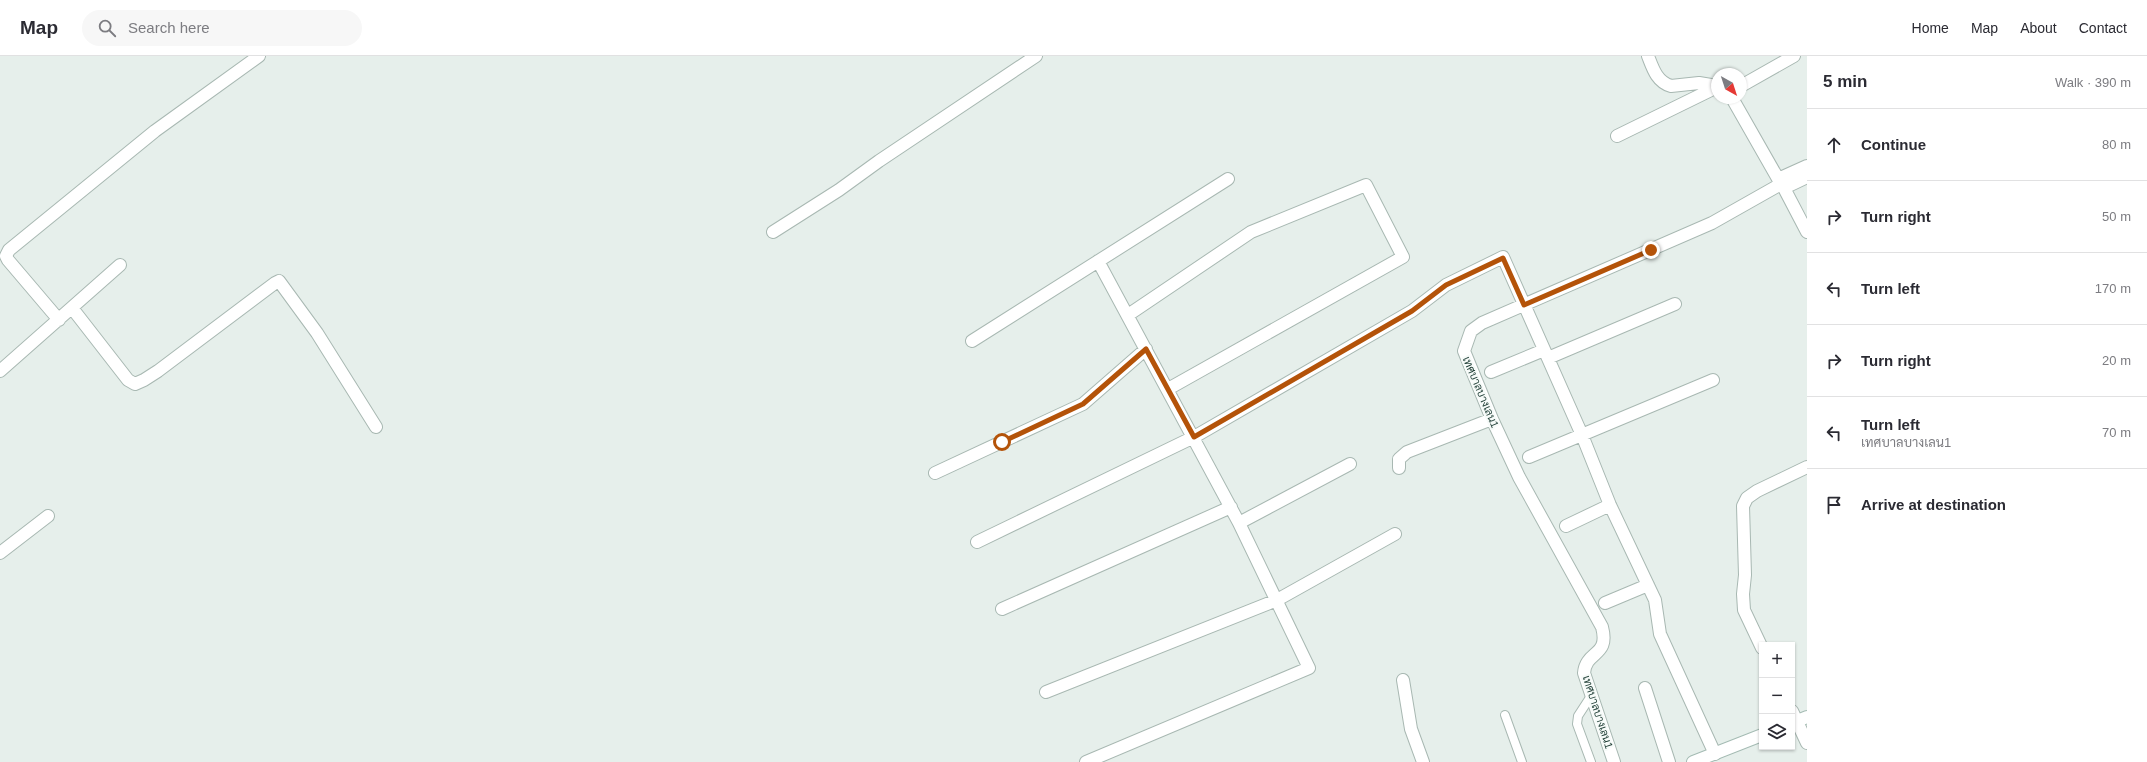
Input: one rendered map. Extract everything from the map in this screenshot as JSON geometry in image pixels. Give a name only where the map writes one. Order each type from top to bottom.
[{"type":"street","points":[[59,320],[8,260],[6,256],[9,250],[155,131],[259,56]]},
{"type":"street","points":[[772,232],[839,190],[886,156],[1036,56]]},
{"type":"street","points":[[1648,56],[1654,71],[1661,81],[1672,86],[1711,84]]},
{"type":"street","points":[[1747,83],[1794,56]]},
{"type":"street","points":[[1617,136],[1711,89]]},
{"type":"street","points":[[1735,104],[1807,232]]},
{"type":"street","points":[[1781,184],[1807,166]]},
{"type":"street","points":[[1781,184],[1807,177]]},
{"type":"street","points":[[972,341],[1228,179]]},
{"type":"street","points":[[1128,315],[1251,232],[1366,184],[1403,257],[1168,389]]},
{"type":"street","name":"เทศบาลบางเลน1","points":[[1614,762],[1584,673],[1585,666],[1602,647],[1605,638],[1602,627],[1519,477],[1492,419],[1464,351],[1467,340],[1471,331],[1482,322],[1712,223],[1781,184]]},
{"type":"street","points":[[977,542],[1194,437],[1412,311],[1446,285],[1503,258],[1582,435],[1610,505],[1655,600],[1660,634],[1715,754]]},
{"type":"street","points":[[1086,762],[1309,668],[1240,523],[1098,261]]},
{"type":"street","points":[[0,371],[120,265]]},
{"type":"street","points":[[72,308],[128,380],[136,384],[158,371],[274,282],[279,281],[317,333],[376,427]]},
{"type":"street","points":[[1491,372],[1546,354],[1675,304]]},
{"type":"street","points":[[934,473],[1083,404],[1146,349]]},
{"type":"street","points":[[1529,457],[1714,380]]},
{"type":"street","points":[[1399,468],[1399,459],[1407,452],[1492,419]]},
{"type":"street","points":[[1240,523],[1350,464]]},
{"type":"street","points":[[1759,642],[1744,610],[1742,594],[1745,575],[1743,506],[1747,498],[1757,491],[1807,467]]},
{"type":"street","points":[[1566,526],[1610,505]]},
{"type":"street","points":[[1002,609],[1231,507]]},
{"type":"street","points":[[0,553],[48,516]]},
{"type":"street","points":[[1046,692],[1277,600],[1395,534]]},
{"type":"street","points":[[1605,603],[1648,585]]},
{"type":"street","points":[[1403,680],[1411,729],[1423,762]]},
{"type":"street","points":[[1645,688],[1669,762]]},
{"type":"street","points":[[1797,718],[1807,743]]},
{"type":"street","points":[[1693,762],[1759,736]]},
{"type":"lane","points":[[1591,696],[1578,716],[1577,724],[1591,762]]},
{"type":"lane","points":[[1505,715],[1522,762]]},
{"type":"route","points":[[1002,442],[1083,404],[1146,349],[1194,437],[1412,311],[1446,285],[1503,258],[1524,305],[1651,250]]}]
